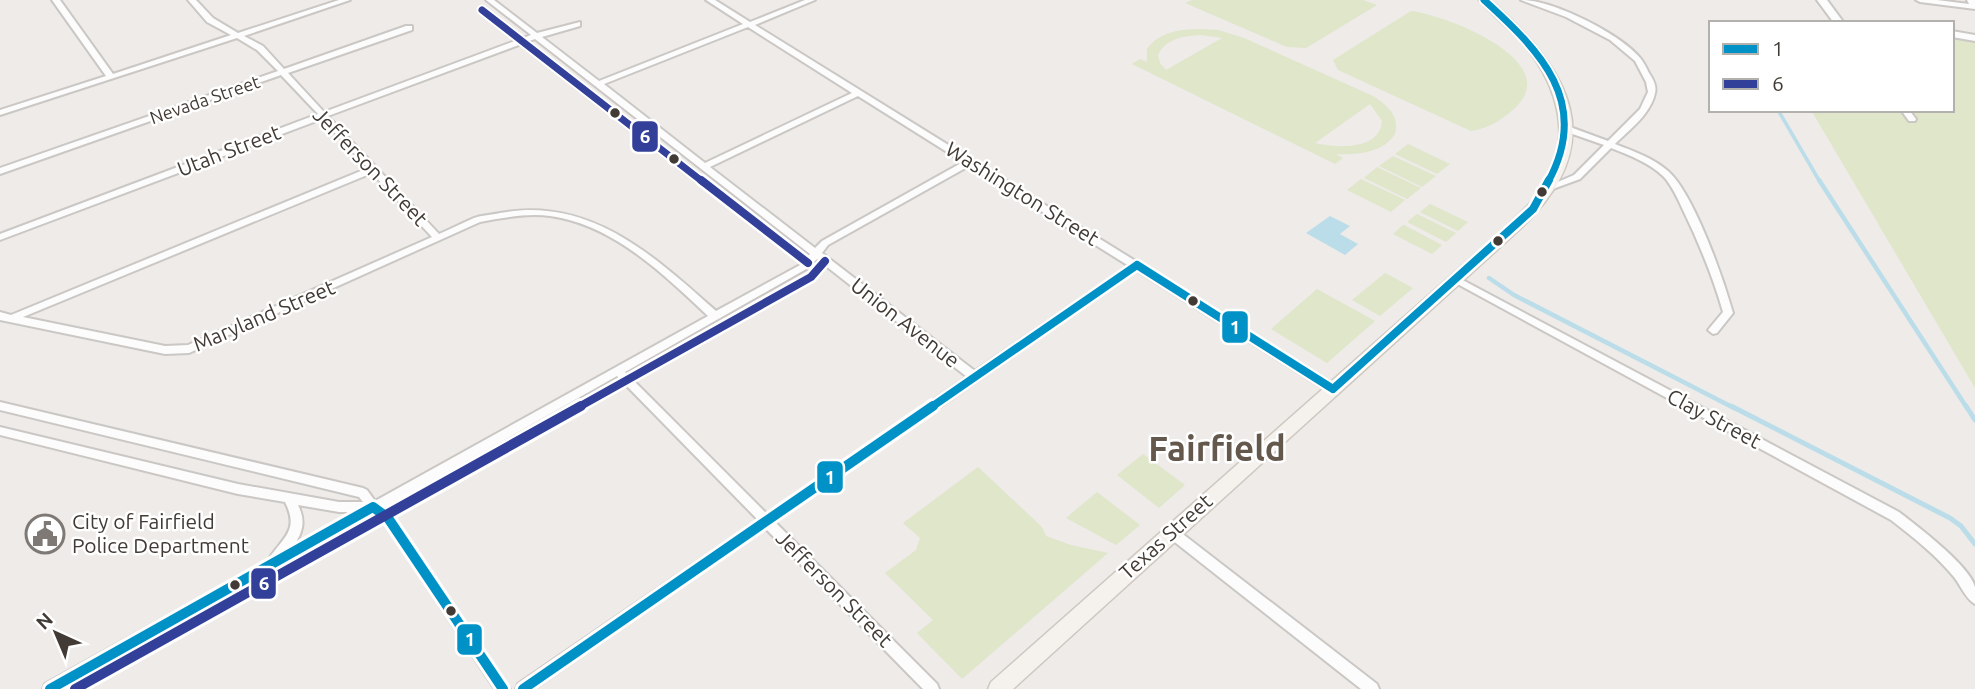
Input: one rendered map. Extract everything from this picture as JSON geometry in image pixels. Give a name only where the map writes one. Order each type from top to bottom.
[{"type":"main road","name":"Texas Street","points":[[998,689],[1533,209],[1550,187],[1563,154],[1567,130],[1567,111],[1557,82],[1541,54],[1513,24],[1483,0]]},
{"type":"street","points":[[55,0],[111,77]]},
{"type":"street","name":"Jefferson Street","points":[[192,0],[210,20],[260,48],[438,238],[478,220],[505,213],[524,211],[559,214],[607,232],[633,246],[654,261],[715,316]]},
{"type":"street","points":[[0,113],[346,0]]},
{"type":"street","name":"Union Avenue","points":[[490,0],[975,377]]},
{"type":"street","name":"Washington Street","points":[[710,0],[1333,389]]},
{"type":"street","points":[[598,84],[811,0]]},
{"type":"street","name":"Texas Street","points":[[1525,0],[1583,22],[1613,38],[1638,60],[1650,82],[1651,100],[1644,110],[1577,177],[1550,187]]},
{"type":"street","points":[[1822,0],[1838,21]]},
{"type":"street","points":[[1920,0],[1973,3]]},
{"type":"street","points":[[537,37],[578,24]]},
{"type":"street","name":"Nevada Street","points":[[0,171],[409,28]]},
{"type":"street","points":[[1954,34],[1975,38]]},
{"type":"street","name":"Utah Street","points":[[0,237],[537,37]]},
{"type":"street","points":[[705,166],[860,92]]},
{"type":"street","points":[[1907,112],[1912,119]]},
{"type":"street","points":[[1567,130],[1656,166],[1674,182],[1722,286],[1728,313],[1713,330]]},
{"type":"street","points":[[51,689],[70,684],[373,507],[805,266],[825,243],[970,162]]},
{"type":"street","points":[[12,318],[373,169]]},
{"type":"street","name":"Maryland Street","points":[[0,316],[165,350],[189,349],[438,238]]},
{"type":"street","points":[[523,689],[1137,265]]},
{"type":"street","name":"Clay Street","points":[[1455,279],[1895,516],[1930,543],[1962,575],[1975,598]]},
{"type":"street","name":"Jefferson Street","points":[[617,370],[932,689]]},
{"type":"street","points":[[0,406],[359,492],[390,520],[503,689]]},
{"type":"street","points":[[0,430],[224,486],[339,507],[373,507]]},
{"type":"street","points":[[270,566],[298,529],[299,520],[289,499]]},
{"type":"street","points":[[1171,532],[1372,689]]},
{"type":"green space","points":[[1192,0],[1363,0],[1377,5],[1306,48],[1287,47],[1185,3]]},
{"type":"green space","points":[[1411,11],[1449,21],[1473,31],[1514,58],[1525,74],[1526,91],[1514,109],[1494,123],[1471,131],[1338,70],[1333,60]]},
{"type":"green space","points":[[1192,29],[1218,30],[1244,38],[1373,96],[1394,116],[1395,134],[1377,149],[1336,154],[1343,158],[1335,164],[1132,64],[1140,59],[1147,62],[1147,49],[1158,39],[1170,33]],"holes":[[[1201,35],[1222,38],[1166,70],[1160,63],[1158,55],[1171,41]],[[1370,104],[1382,121],[1374,138],[1345,146],[1315,143]]]},
{"type":"green space","points":[[1954,39],[1975,42],[1975,388],[1812,112],[1954,112]]},
{"type":"green space","points":[[1408,144],[1450,164],[1437,174],[1395,154]]},
{"type":"green space","points":[[1393,156],[1436,176],[1422,187],[1379,166]]},
{"type":"green space","points":[[1377,167],[1421,188],[1407,199],[1364,178]]},
{"type":"green space","points":[[1361,179],[1405,200],[1391,212],[1347,190]]},
{"type":"green space","points":[[1430,204],[1468,222],[1458,231],[1420,212]]},
{"type":"green space","points":[[1417,214],[1456,233],[1446,242],[1407,222]]},
{"type":"green space","points":[[1403,225],[1442,245],[1432,254],[1393,234]]},
{"type":"green space","points":[[1385,273],[1413,288],[1380,316],[1352,300]]},
{"type":"green space","points":[[1317,289],[1375,321],[1327,363],[1271,329]]},
{"type":"green space","points":[[1143,454],[1185,485],[1159,508],[1117,475]]},
{"type":"green space","points":[[978,467],[1042,527],[1046,536],[1108,553],[962,679],[917,633],[933,620],[885,573],[916,550],[920,538],[903,523]]},
{"type":"green space","points":[[1097,492],[1140,525],[1116,545],[1066,518]]},
{"type":"water","points":[[1330,216],[1350,226],[1340,234],[1358,244],[1345,255],[1306,233]]},
{"type":"waterway","points":[[1779,112],[1820,182]]},
{"type":"waterway","points":[[1819,180],[1967,408]]},
{"type":"waterway","points":[[1489,278],[1514,295],[1734,408]]},
{"type":"waterway","points":[[1731,406],[1950,518],[1961,526],[1975,544]]},
{"type":"waterway","points":[[1966,406],[1975,420]]},
{"type":"transit line","name":"1","points":[[1333,389],[1533,209],[1552,175],[1562,145],[1565,118],[1561,94],[1550,71],[1534,48],[1484,0]]},
{"type":"transit line","name":"6","points":[[482,10],[808,263]]},
{"type":"transit line","name":"6","points":[[75,689],[811,277],[825,261]]},
{"type":"transit line","name":"1","points":[[1137,265],[1333,389]]},
{"type":"transit line","name":"1","points":[[523,689],[1137,265]]},
{"type":"transit line","name":"1","points":[[373,507],[388,518],[503,689]]},
{"type":"transit line","name":"1","points":[[50,689],[373,507]]},
{"type":"place","name":"City of Fairfield Police Department","points":[[45,534]]},
{"type":"district","name":"Fairfield","points":[[1217,449]]}]
